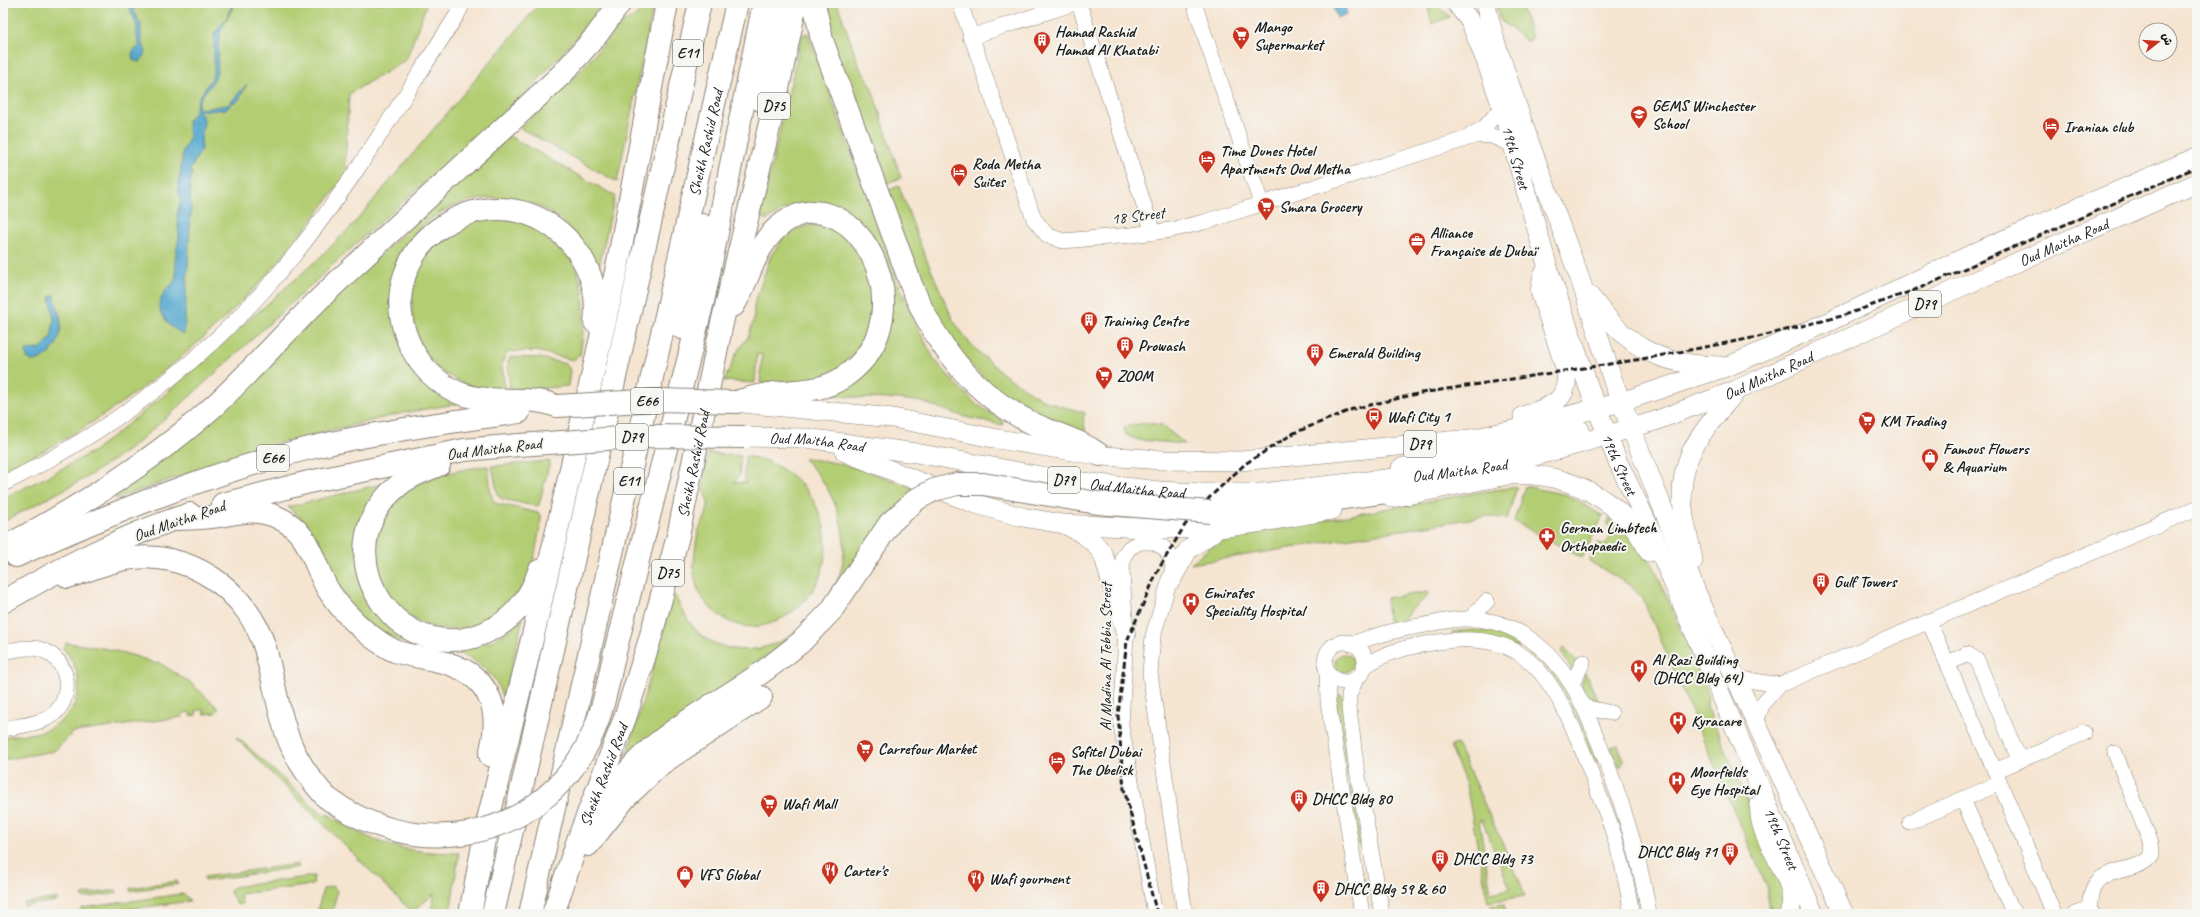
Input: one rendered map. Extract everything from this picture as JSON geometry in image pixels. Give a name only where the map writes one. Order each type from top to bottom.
[{"type":"highway","points":[[3,548],[70,510],[129,472],[177,437],[231,390],[329,289],[562,74],[596,36],[620,3]]},
{"type":"highway","points":[[470,914],[489,817],[561,516],[618,262],[667,3]]},
{"type":"highway","name":"E11","points":[[493,914],[700,3]]},
{"type":"highway","name":"Sheikh Rashid Road","points":[[530,914],[737,3]]},
{"type":"highway","points":[[12,596],[126,559],[167,559],[194,568],[218,581],[238,600],[254,622],[265,648],[279,715],[289,742],[302,767],[326,797],[349,813],[374,824],[400,832],[420,835],[442,836],[472,833],[514,817],[554,790],[572,769],[584,751],[602,708],[713,260],[745,90],[764,3]]},
{"type":"highway","points":[[749,208],[751,153],[778,3]]},
{"type":"highway","name":"Sheikh Rashid Road","points":[[553,914],[578,840],[616,744],[650,640],[690,484],[722,323],[776,98],[796,3]]},
{"type":"highway","points":[[814,3],[822,40],[907,272],[925,316],[941,343],[971,380],[1001,405],[1035,425],[1083,444],[1100,455]]},
{"type":"highway","points":[[643,542],[648,481],[677,356],[719,137],[726,83],[727,48]]},
{"type":"highway","points":[[557,406],[538,400],[492,401],[468,396],[439,381],[416,357],[407,337],[402,315],[404,282],[412,261],[420,247],[431,234],[449,221],[480,210],[514,210],[545,221],[571,243],[584,262],[595,294],[596,320],[586,369],[586,400]]},
{"type":"highway","points":[[722,323],[741,294],[763,244],[781,224],[794,217],[808,214],[823,214],[844,223],[866,245],[880,274],[884,307],[880,328],[871,348],[850,373],[834,383],[816,389],[762,395],[736,402]]},
{"type":"highway","points":[[3,531],[43,510],[146,449],[194,412],[231,390]]},
{"type":"highway","name":"Oud Maitha Road","points":[[3,562],[128,508],[186,486],[243,467],[362,437],[557,406],[659,400],[736,402]]},
{"type":"highway","name":"Oud Maitha Road","points":[[12,596],[88,555],[175,519],[247,497],[301,483],[464,450],[648,436],[745,437]]},
{"type":"highway","points":[[464,450],[399,485],[384,499],[372,520],[367,538],[365,556],[369,580],[380,602],[403,625],[424,636],[457,640],[479,635],[499,625],[516,611],[529,594],[561,516]]},
{"type":"highway","points":[[567,914],[588,845],[608,800],[624,774],[643,754],[696,715],[762,672],[801,642],[836,605],[890,523],[917,499],[934,490],[957,484],[983,484],[1098,504],[1215,520],[1295,505],[1393,491],[1407,494]]},
{"type":"highway","points":[[175,519],[206,518],[249,511],[272,515],[286,521],[299,531],[309,545],[323,580],[334,598],[367,633],[383,644],[397,651],[460,668],[481,683],[491,699],[496,726],[471,857],[474,892]]},
{"type":"highway","points":[[588,845],[626,798],[662,763],[761,697]]},
{"type":"main road","name":"19th Street","points":[[1456,3],[1470,21],[1475,32],[1502,107],[1548,268],[1602,422],[1618,462],[1653,536],[1670,580],[1814,914]]},
{"type":"main road","name":"19th Street","points":[[1485,3],[1496,44],[1527,137],[1580,279],[1631,428],[1697,594],[1844,914]]},
{"type":"main road","name":"Oud Maitha Road","points":[[745,437],[806,438],[916,453],[1057,479],[1159,491],[1236,494],[1261,493],[1442,474],[1492,466],[1541,455],[1602,422],[1621,402],[1729,366],[1824,324],[1987,247],[2197,157]]},
{"type":"main road","name":"Oud Maitha Road","points":[[736,402],[893,418],[998,439],[1100,455],[1163,460],[1240,461],[1449,441],[1602,422],[1631,428],[1736,390],[2197,183]]},
{"type":"main road","points":[[1492,435],[1508,421],[1552,405],[1562,396],[1566,389],[1566,370],[1540,291],[1543,275],[1548,268]]},
{"type":"main road","points":[[1580,279],[1589,295],[1611,321],[1641,348],[1657,357],[1678,364],[1729,366]]},
{"type":"main road","points":[[1697,594],[1694,561],[1684,515],[1682,496],[1684,477],[1688,460],[1700,434],[1736,390]]},
{"type":"main road","points":[[806,438],[890,468],[973,503],[1022,517],[1063,524],[1165,529],[1215,520]]},
{"type":"main road","points":[[1407,494],[1508,475],[1525,474],[1558,478],[1590,491],[1625,518],[1640,537],[1660,571],[1670,580]]},
{"type":"main road","points":[[1171,580],[1188,550],[1215,520]]},
{"type":"main road","points":[[1063,524],[1090,538],[1099,547],[1108,569],[1126,635]]},
{"type":"main road","points":[[1762,793],[1760,806],[1761,825],[1790,888],[1792,905],[1789,914]]},
{"type":"street","points":[[3,484],[42,465],[131,409],[212,342],[250,305],[285,266],[318,225],[460,9],[468,3]]},
{"type":"street","name":"18 Street","points":[[960,3],[970,36],[1034,219],[1047,235],[1063,241],[1153,232],[1204,222],[1469,137],[1486,135],[1512,145]]},
{"type":"street","points":[[970,36],[1075,3]]},
{"type":"street","points":[[1079,3],[1153,232]]},
{"type":"street","points":[[1194,3],[1261,203]]},
{"type":"street","name":"18 Street","points":[[1469,137],[1485,127],[1502,107]]},
{"type":"street","points":[[1756,722],[1763,703],[1779,685],[2197,508]]},
{"type":"street","name":"Al Madina Al Tebbia Street","points":[[1155,914],[1121,725],[1126,635],[1122,570],[1123,557],[1129,548],[1140,542],[1152,542],[1163,547],[1171,557],[1173,569],[1171,580],[1153,636],[1150,673],[1185,914]]},
{"type":"street","points":[[1470,619],[1487,601]]},
{"type":"street","points":[[1351,644],[1379,633],[1398,629],[1470,619],[1498,623],[1529,638],[1558,665],[1572,684],[1584,707],[1627,819],[1640,866],[1649,914]]},
{"type":"street","points":[[1929,622],[1998,777],[2054,914]]},
{"type":"street","points":[[1327,671],[1330,676],[1340,682],[1351,681],[1373,660],[1394,651],[1446,641],[1469,639],[1503,645],[1518,652],[1543,676],[1562,705],[1587,764],[1618,847],[1632,914]]},
{"type":"street","points":[[1354,868],[1364,879],[1373,912],[1380,913],[1356,764],[1349,709],[1349,695],[1360,673],[1364,656],[1356,646],[1342,643],[1330,649],[1325,661],[1327,671],[1328,702],[1354,868],[1362,914]]},
{"type":"street","points":[[3,652],[30,648],[40,649],[57,660],[63,668],[67,680],[63,702],[57,711],[47,718],[3,728]]},
{"type":"street","points":[[1947,664],[1967,654],[1977,660],[2019,759]]},
{"type":"street","points":[[1572,684],[1583,662]]},
{"type":"street","points":[[1736,678],[1779,685]]},
{"type":"street","points":[[1584,707],[1611,714]]},
{"type":"street","points":[[1910,822],[1963,800],[1998,777],[2019,759],[2084,733]]},
{"type":"street","points":[[2086,913],[2092,889],[2099,880],[2145,862],[2152,854],[2151,843],[2115,753]]},
{"type":"street","points":[[1587,764],[1593,766],[1597,770],[1616,818],[1623,821],[1627,819]]},
{"type":"street","points":[[1963,800],[2014,914]]},
{"type":"green space","points":[[3,3],[427,3],[406,60],[349,94],[345,166],[351,169],[298,238],[257,286],[180,358],[124,401],[95,421],[57,443],[34,456],[3,470]]},
{"type":"green space","points":[[540,3],[602,3],[582,31],[529,90],[370,231],[174,411],[130,449],[86,478],[3,522],[3,498],[47,477],[94,451],[162,397],[317,260],[351,227]]},
{"type":"green space","points":[[644,3],[654,3],[617,182],[520,128],[574,78],[623,22],[636,15]]},
{"type":"green space","points":[[822,3],[837,3],[860,68],[870,83],[901,178],[884,184],[826,27]]},
{"type":"green space","points":[[1427,3],[1435,3],[1450,17],[1432,24]]},
{"type":"green space","points":[[1495,3],[1520,3],[1532,38],[1528,42],[1500,20]]},
{"type":"green space","points":[[808,33],[897,280],[915,323],[934,359],[976,404],[1002,420],[1003,425],[965,417],[922,402],[830,395],[860,378],[876,358],[873,240],[853,216],[835,207],[810,203],[783,210],[767,220],[760,215],[802,35]]},
{"type":"green space","points":[[509,136],[615,196],[597,275],[573,233],[567,226],[553,214],[535,205],[515,200],[495,198],[474,200],[454,206],[436,215],[421,228],[406,251],[393,316],[461,403],[403,413],[267,446],[115,499],[113,497],[135,481]]},
{"type":"green space","points":[[899,186],[922,249],[953,320],[971,345],[1002,373],[1033,394],[1047,402],[1085,413],[1083,419],[1086,433],[1063,428],[1002,395],[963,358],[930,306],[887,191]]},
{"type":"green space","points":[[517,219],[548,234],[564,249],[573,263],[579,277],[584,307],[584,322],[580,355],[573,360],[536,351],[508,352],[502,362],[505,392],[471,386],[447,375],[440,370],[428,356],[419,340],[415,329],[412,312],[412,295],[415,279],[421,264],[429,251],[441,239],[455,230],[476,220]]},
{"type":"green space","points":[[811,225],[826,227],[842,235],[847,239],[867,266],[873,297],[872,312],[862,341],[854,354],[843,365],[821,377],[795,382],[760,383],[762,355],[757,354],[755,383],[724,381],[737,352],[748,337],[754,319],[754,305],[771,255],[785,236],[798,228]]},
{"type":"green space","points":[[511,357],[540,358],[566,364],[570,370],[568,386],[510,391],[508,360]]},
{"type":"green space","points":[[1144,423],[1162,425],[1185,444],[1139,440],[1126,435],[1124,430],[1125,427]]},
{"type":"green space","points":[[708,453],[741,456],[739,476],[734,482],[746,483],[744,475],[745,456],[775,465],[798,481],[815,503],[824,528],[825,554],[818,580],[802,603],[777,621],[770,624],[749,627],[729,622],[717,614],[707,604],[697,587],[694,574],[694,558],[699,529],[706,516],[708,507],[703,486]]},
{"type":"green space","points":[[804,459],[819,460],[848,466],[919,490],[824,614],[626,758],[662,637],[670,598],[675,596],[690,623],[702,636],[726,647],[750,649],[774,644],[797,632],[816,615],[831,594],[841,570],[844,545],[843,533],[837,509],[827,488],[813,468]]},
{"type":"green space","points":[[550,461],[539,505],[535,506],[502,499],[498,496],[492,466]]},
{"type":"green space","points":[[488,466],[490,490],[495,503],[538,513],[541,516],[533,564],[529,576],[508,605],[499,613],[488,619],[477,624],[453,629],[430,626],[410,617],[394,602],[382,584],[376,562],[376,539],[384,516],[400,498],[417,484],[447,473]]},
{"type":"green space","points":[[389,482],[360,582],[374,610],[380,617],[395,631],[413,642],[398,641],[356,616],[332,577],[326,555],[316,536],[303,520],[288,507]]},
{"type":"green space","points":[[1525,486],[1567,495],[1603,516],[1582,558],[1514,521]]},
{"type":"green space","points":[[1517,487],[1507,519],[1488,516],[1191,564],[1209,548],[1230,537],[1479,492]]},
{"type":"green space","points":[[1612,514],[1645,552],[1654,567],[1708,693],[1707,707],[1785,888],[1781,914],[1767,906],[1768,890],[1643,599],[1631,586],[1589,561],[1598,543],[1606,545],[1613,529],[1607,524]]},
{"type":"green space","points":[[1428,592],[1427,597],[1410,610],[1400,625],[1389,627],[1386,598]]},
{"type":"green space","points":[[523,618],[504,699],[496,682],[486,670],[474,660],[445,648],[470,647],[488,642],[504,633]]},
{"type":"green space","points":[[1472,630],[1495,632],[1524,642],[1521,647],[1453,638],[1452,632]]},
{"type":"green space","points":[[66,643],[112,650],[157,664],[158,662],[191,683],[219,709],[215,713],[204,714],[203,709],[196,711],[196,715],[191,716],[190,712],[183,713],[183,717],[74,732],[54,751],[3,760],[3,738],[14,735],[37,733],[48,729],[60,722],[69,713],[75,703],[78,693],[78,681],[76,670],[71,659],[63,648]]},
{"type":"green space","points":[[1527,643],[1547,658],[1572,698],[1567,700],[1550,671],[1524,648]]},
{"type":"green space","points":[[1564,648],[1579,663],[1574,674],[1561,651]]},
{"type":"green space","points":[[1344,654],[1350,657],[1353,663],[1350,669],[1344,672],[1338,669],[1335,663],[1338,657]]},
{"type":"green space","points":[[1585,673],[1599,702],[1587,697],[1581,686]]},
{"type":"green space","points":[[1335,695],[1342,695],[1352,778],[1348,779]]},
{"type":"green space","points":[[1575,704],[1598,761],[1596,763],[1588,752],[1569,706]]},
{"type":"green space","points":[[237,737],[321,813],[329,815],[361,834],[406,849],[440,853],[459,853],[450,914],[432,914],[434,894],[412,912],[236,738]]},
{"type":"green space","points":[[1457,744],[1525,896],[1488,902],[1466,784],[1450,746]],"holes":[[[1482,820],[1510,888],[1491,893],[1479,821]]]},
{"type":"green space","points":[[1618,745],[1624,761],[1620,768],[1611,747]]},
{"type":"green space","points":[[1349,785],[1353,785],[1362,845],[1358,845]]},
{"type":"green space","points":[[298,864],[299,867],[205,881],[204,877]]},
{"type":"green space","points":[[314,876],[313,885],[240,894],[242,904],[237,905],[230,892],[233,887]]},
{"type":"green space","points":[[177,881],[178,884],[130,891],[130,888]]},
{"type":"green space","points":[[333,886],[337,891],[332,914],[317,914],[323,889]]},
{"type":"green space","points":[[116,890],[117,893],[83,898],[82,895]]},
{"type":"green space","points":[[181,894],[185,895],[190,901],[93,914],[77,914],[82,908]]},
{"type":"green space","points":[[57,898],[57,901],[24,906],[24,903]]},
{"type":"green space","points":[[1504,904],[1506,914],[1492,914],[1491,906]]},
{"type":"water","points":[[130,3],[134,3],[134,12],[141,25],[141,38],[146,52],[140,62],[134,61],[132,56],[133,51],[140,46],[136,24],[130,9]]},
{"type":"water","points":[[233,3],[233,7],[220,34],[216,75],[200,99],[198,106],[200,109],[228,105],[247,84],[238,101],[232,103],[227,109],[197,112],[203,116],[204,124],[201,139],[202,148],[190,170],[192,173],[190,185],[191,209],[184,335],[170,326],[161,313],[159,305],[164,292],[176,278],[175,260],[179,236],[177,214],[181,201],[178,189],[183,151],[189,138],[188,120],[195,112],[198,99],[212,78],[214,70],[214,34],[226,19]]},
{"type":"water","points":[[1332,3],[1344,3],[1347,14],[1337,18]]},
{"type":"water","points":[[54,295],[61,322],[59,338],[49,354],[38,360],[32,361],[27,358],[26,350],[40,349],[51,338],[54,319],[50,297]]},
{"type":"railway","points":[[1157,914],[1124,789],[1118,715],[1127,641],[1158,570],[1185,525],[1210,497],[1245,464],[1294,433],[1353,409],[1421,393],[1642,359],[1758,337],[1842,316],[1920,288],[2197,167]]},
{"type":"place","name":"Mango Supermarket","points":[[1241,50]]},
{"type":"place","name":"Hamad Rashid Hamad Al Khatabi","points":[[1042,55]]},
{"type":"place","name":"GEMS Winchester School","points":[[1639,129]]},
{"type":"place","name":"Iranian club","points":[[2051,141]]},
{"type":"place","name":"Time Dunes Hotel Apartments Oud Metha","points":[[1207,174]]},
{"type":"place","name":"Roda Metha Suites","points":[[959,187]]},
{"type":"place","name":"Smara Grocery","points":[[1266,221]]},
{"type":"place","name":"Alliance Française de Dubaï","points":[[1417,256]]},
{"type":"place","name":"Training Centre","points":[[1089,335]]},
{"type":"place","name":"Prowash","points":[[1125,360]]},
{"type":"place","name":"Emerald Building","points":[[1315,367]]},
{"type":"place","name":"ZOOM","points":[[1104,390]]},
{"type":"place","name":"Wafi City 1","points":[[1374,431]]},
{"type":"place","name":"KM Trading","points":[[1867,435]]},
{"type":"place","name":"Famous Flowers & Aquarium","points":[[1930,472]]},
{"type":"place","name":"German Limbtech Orthopaedic","points":[[1547,551]]},
{"type":"place","name":"Gulf Towers","points":[[1821,596]]},
{"type":"place","name":"Emirates Speciality Hospital","points":[[1191,616]]},
{"type":"place","name":"Al Razi Building (DHCC Bldg 64)","points":[[1639,683]]},
{"type":"place","name":"Kyracare","points":[[1678,735]]},
{"type":"place","name":"Carrefour Market","points":[[865,763]]},
{"type":"place","name":"Sofitel Dubai The Obelisk","points":[[1057,775]]},
{"type":"place","name":"Moorfields Eye Hospital","points":[[1677,795]]},
{"type":"place","name":"DHCC Bldg 80","points":[[1299,813]]},
{"type":"place","name":"Wafi Mall","points":[[769,818]]},
{"type":"place","name":"DHCC Bldg 71","points":[[1730,866]]},
{"type":"place","name":"DHCC Bldg 73","points":[[1440,873]]},
{"type":"place","name":"Carter's","points":[[830,885]]},
{"type":"place","name":"VFS Global","points":[[685,889]]},
{"type":"place","name":"Wafi gourment","points":[[976,893]]},
{"type":"place","name":"DHCC Bldg 59 & 60","points":[[1321,903]]}]
